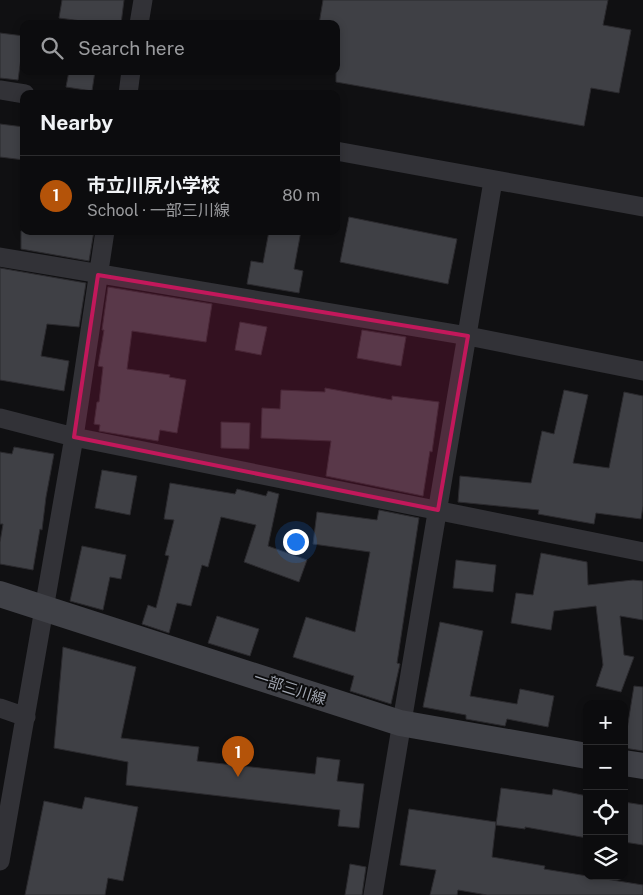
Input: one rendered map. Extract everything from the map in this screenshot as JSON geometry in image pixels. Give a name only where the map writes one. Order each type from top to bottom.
[{"type":"main road","name":"一部三川線","points":[[0,594],[400,724],[583,755]]},
{"type":"main road","points":[[628,764],[643,766]]},
{"type":"street","points":[[141,20],[144,0]]},
{"type":"street","points":[[129,90],[131,75]]},
{"type":"street","points":[[0,90],[20,93]]},
{"type":"street","points":[[340,151],[493,181],[643,207]]},
{"type":"street","points":[[373,895],[400,724],[468,336],[493,181]]},
{"type":"street","points":[[0,861],[3,819],[26,716],[74,437],[105,235]]},
{"type":"street","points":[[0,257],[468,336],[643,371]]},
{"type":"street","points":[[0,418],[74,437],[643,552]]},
{"type":"street","points":[[0,708],[26,716]]},
{"type":"highlighted area","points":[[98,275],[468,336],[438,510],[74,437]]},
{"type":"building","points":[[62,0],[124,0],[122,20],[74,20],[59,18]]},
{"type":"building","points":[[323,0],[608,0],[603,25],[631,30],[619,93],[591,88],[584,126],[336,82],[336,75],[340,75],[340,20],[320,20]]},
{"type":"building","points":[[0,33],[20,36],[18,80],[0,78]]},
{"type":"building","points":[[68,75],[94,75],[92,90],[66,87]]},
{"type":"building","points":[[0,124],[20,126],[20,160],[0,157]]},
{"type":"building","points":[[349,217],[457,239],[448,284],[340,262]]},
{"type":"building","points":[[21,235],[93,235],[89,261],[21,249]]},
{"type":"building","points":[[268,235],[300,235],[294,269],[303,271],[299,293],[247,284],[251,261],[263,263]]},
{"type":"building","points":[[0,268],[86,283],[79,327],[47,324],[41,356],[69,361],[64,391],[0,380]]},
{"type":"building","points":[[108,287],[212,304],[206,342],[132,331],[127,369],[170,375],[169,377],[186,380],[177,433],[160,430],[158,441],[99,431],[100,425],[94,424],[97,402],[99,402],[103,367],[98,366]]},
{"type":"building","points":[[240,322],[267,327],[261,355],[235,350]]},
{"type":"building","points":[[362,330],[406,337],[401,366],[357,358]]},
{"type":"building","points":[[325,388],[392,400],[392,396],[439,402],[423,496],[326,476],[331,441],[261,438],[262,408],[280,409],[281,390],[325,392]]},
{"type":"building","points":[[564,390],[588,395],[573,463],[609,468],[624,392],[643,396],[643,506],[641,519],[596,513],[594,524],[538,514],[539,510],[458,502],[460,476],[531,483],[542,431],[554,434]]},
{"type":"building","points":[[221,422],[250,423],[249,449],[221,448]]},
{"type":"building","points":[[14,447],[54,454],[42,530],[40,529],[33,570],[0,564],[0,542],[3,524],[0,524],[0,452],[12,454]]},
{"type":"building","points":[[102,470],[137,476],[130,515],[95,508]]},
{"type":"building","points":[[170,483],[235,494],[237,489],[266,496],[268,491],[279,494],[268,546],[307,560],[299,582],[244,562],[256,525],[221,517],[208,567],[202,565],[191,606],[177,603],[169,633],[142,624],[148,605],[156,608],[169,556],[165,555],[174,520],[164,519]]},
{"type":"building","points":[[379,510],[419,518],[397,663],[400,664],[391,704],[350,691],[354,676],[293,657],[306,617],[355,632],[370,552],[313,544],[317,512],[377,520]]},
{"type":"building","points":[[82,546],[126,555],[121,579],[110,577],[103,610],[70,601]]},
{"type":"building","points":[[541,553],[587,562],[588,585],[633,580],[643,581],[643,620],[620,616],[624,655],[634,657],[621,692],[596,686],[603,665],[596,606],[554,611],[551,630],[511,623],[516,593],[533,595]]},
{"type":"building","points":[[456,560],[496,565],[493,592],[453,588]]},
{"type":"building","points":[[217,616],[259,629],[250,656],[208,643]]},
{"type":"building","points":[[440,622],[483,631],[470,696],[517,704],[520,689],[554,696],[548,727],[507,719],[505,726],[466,719],[466,715],[423,707]]},
{"type":"building","points":[[63,647],[136,667],[121,738],[199,747],[197,761],[315,774],[317,757],[340,760],[337,781],[364,784],[359,828],[338,826],[340,810],[126,785],[128,762],[54,748]]},
{"type":"building","points":[[634,686],[643,687],[643,751],[628,749],[628,723]]},
{"type":"building","points":[[501,788],[552,795],[553,789],[583,795],[583,837],[525,827],[525,829],[496,825]]},
{"type":"building","points":[[85,797],[138,807],[123,881],[108,878],[105,895],[25,895],[44,801],[82,809]]},
{"type":"building","points":[[628,803],[643,805],[643,845],[628,843]]},
{"type":"building","points":[[409,809],[496,822],[492,857],[545,866],[544,869],[583,875],[583,880],[612,880],[643,885],[643,895],[487,895],[458,890],[457,895],[430,895],[436,870],[400,865]]},
{"type":"building","points":[[350,864],[366,867],[362,895],[345,895]]},
{"type":"place","name":"市立川尻小学校","points":[[238,777]]}]
